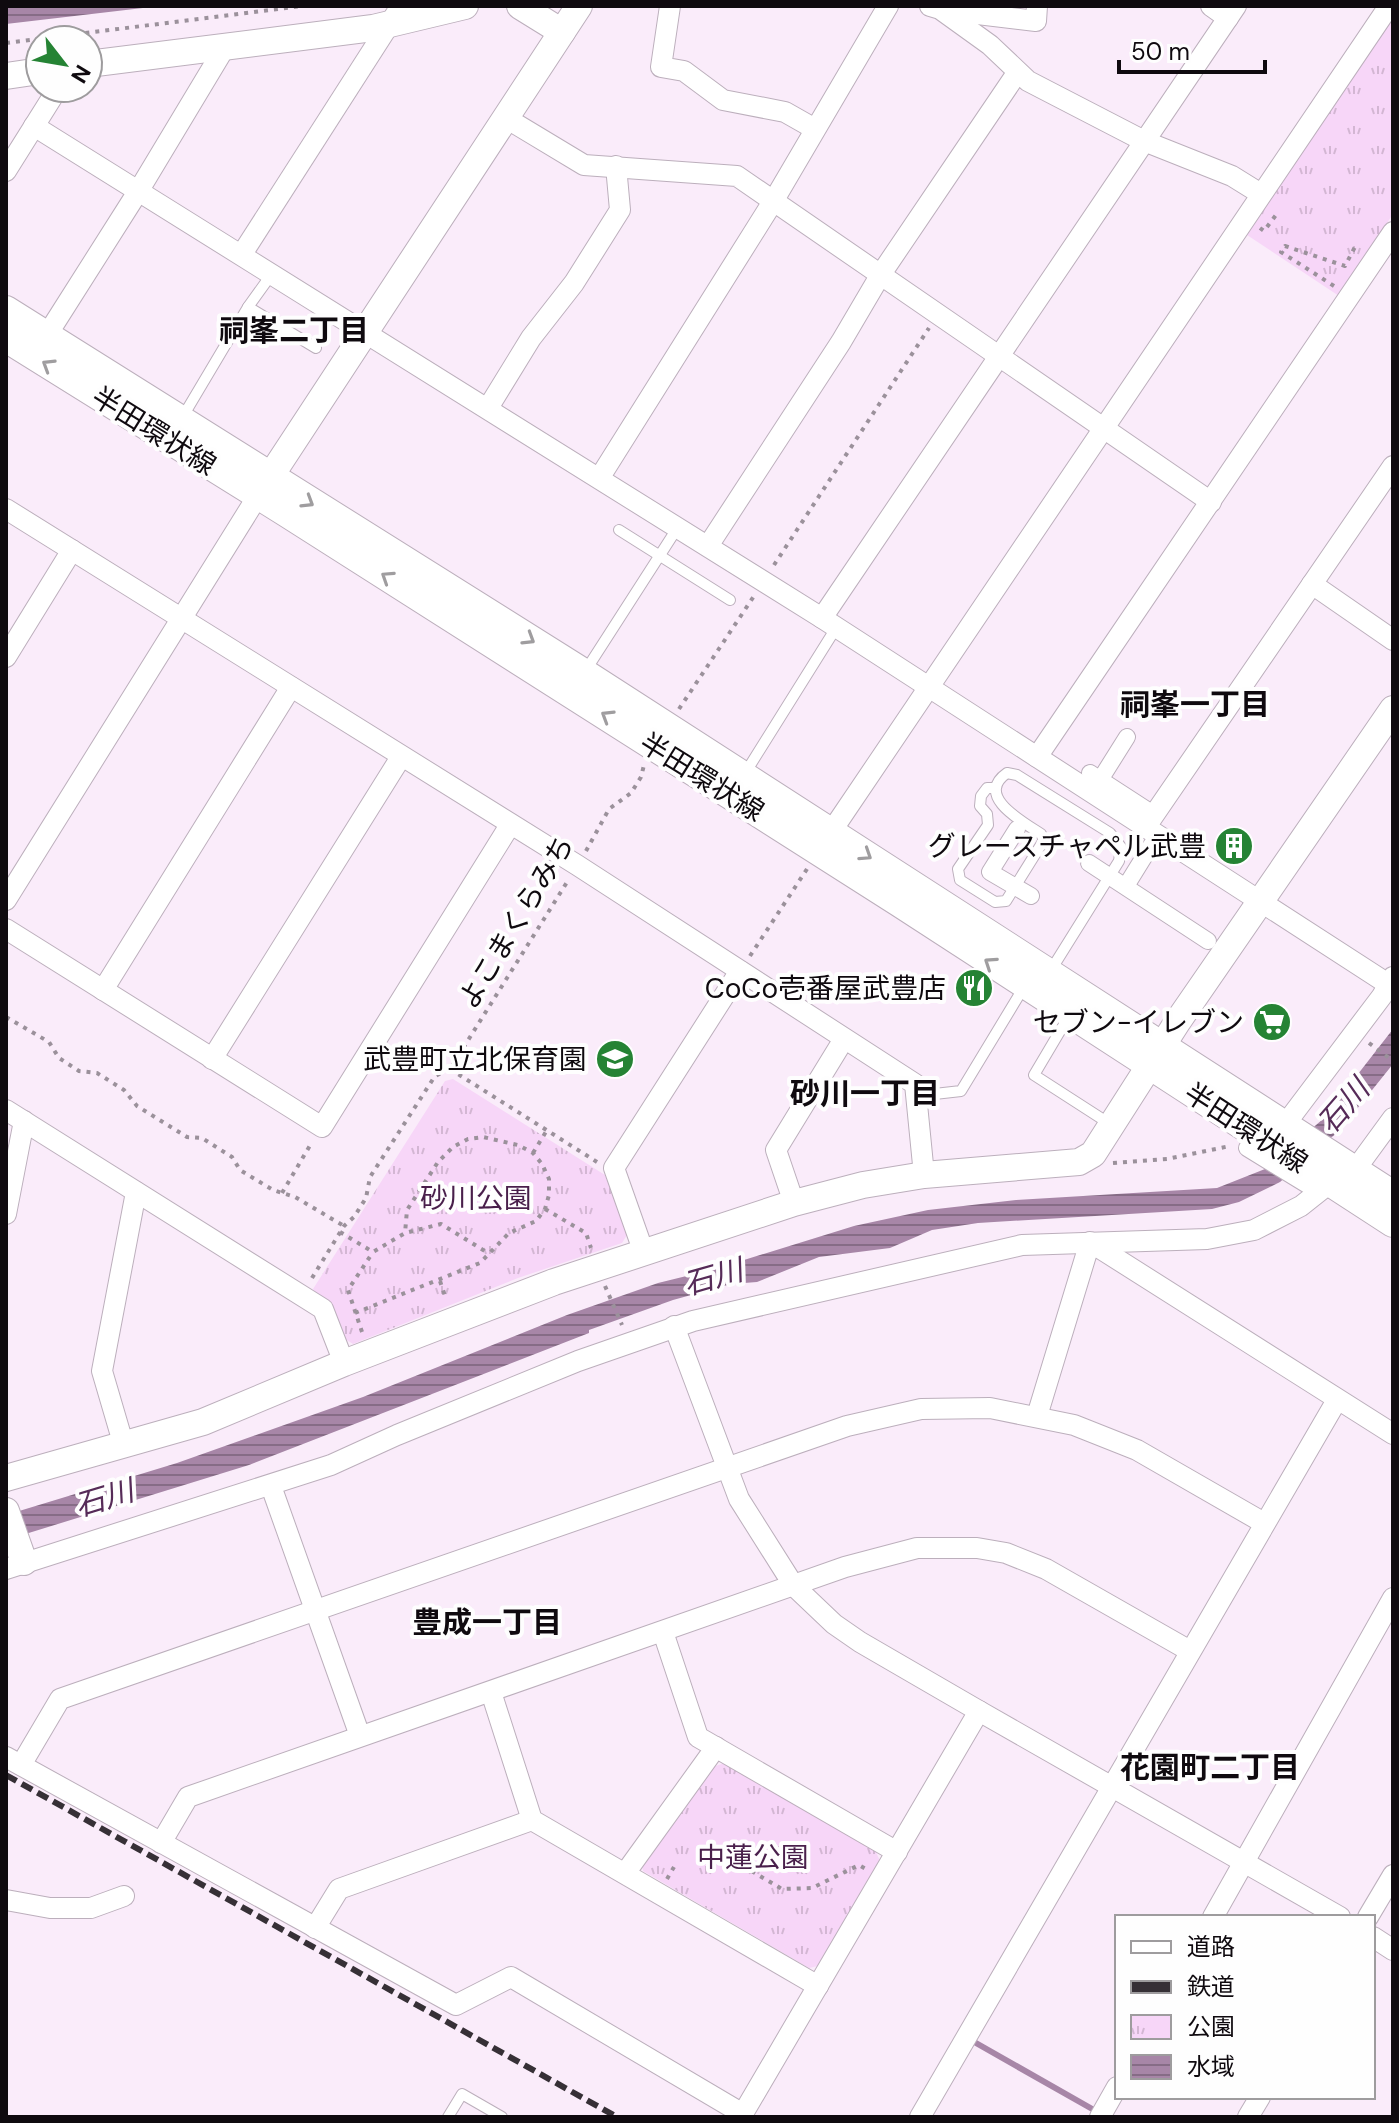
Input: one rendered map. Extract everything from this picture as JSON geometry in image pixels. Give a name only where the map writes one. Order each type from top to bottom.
[{"type":"main road","name":"半田環状線","points":[[6,310],[180,421],[264,486],[887,895],[1037,979],[1070,1014],[1157,1056]]},
{"type":"main road","name":"半田環状線","points":[[6,338],[584,673],[831,832],[1037,979],[1157,1056],[1267,1135],[1334,1172],[1393,1195]]},
{"type":"main road","name":"半田環状線","points":[[1334,1172],[1393,1223]]},
{"type":"street","points":[[104,62],[373,28],[394,15],[465,6]]},
{"type":"street","points":[[520,6],[562,32]]},
{"type":"street","points":[[6,900],[264,486],[579,6]]},
{"type":"street","points":[[670,6],[661,67],[684,71],[723,100],[785,112],[815,129]]},
{"type":"street","points":[[600,477],[774,200],[888,6]]},
{"type":"street","points":[[935,8],[1036,21],[1037,6]]},
{"type":"street","points":[[831,832],[1389,6]]},
{"type":"street","points":[[935,8],[990,45],[1017,73],[1144,141],[1232,176],[1261,194]]},
{"type":"street","points":[[829,623],[998,356],[1144,141],[1225,10]]},
{"type":"street","points":[[242,254],[394,15]]},
{"type":"street","points":[[47,335],[225,47]]},
{"type":"street","points":[[708,546],[841,342],[881,274],[1017,73]]},
{"type":"street","points":[[6,171],[48,104]]},
{"type":"street","points":[[506,118],[584,165],[737,176],[1211,502]]},
{"type":"street","points":[[34,126],[600,477],[1148,827]]},
{"type":"street","points":[[488,408],[531,338],[574,283],[620,210],[616,166]]},
{"type":"street","points":[[1037,757],[1392,237]]},
{"type":"street","points":[[1126,886],[1148,827],[1393,466]]},
{"type":"street","points":[[6,509],[577,865],[915,1084],[925,1134],[924,1175]]},
{"type":"street","points":[[6,657],[72,550]]},
{"type":"street","points":[[1312,584],[1393,640]]},
{"type":"street","points":[[103,990],[291,687]]},
{"type":"street","points":[[6,1478],[203,1422],[344,1363],[554,1282],[794,1203],[863,1185],[924,1175],[1079,1162],[1093,1154],[1393,709]]},
{"type":"street","points":[[1127,737],[1095,776],[1148,827],[1188,861],[1390,981],[1382,996],[1267,1135],[1334,1172]]},
{"type":"street","points":[[212,1059],[401,757]]},
{"type":"street","points":[[6,929],[322,1127],[510,825]]},
{"type":"street","points":[[1017,829],[990,872],[1031,896]]},
{"type":"street","points":[[1089,863],[1208,941]]},
{"type":"street","points":[[644,1253],[614,1168],[740,971]]},
{"type":"street","points":[[794,1203],[776,1150],[844,1039]]},
{"type":"street","points":[[6,1110],[323,1309],[344,1363]]},
{"type":"street","points":[[6,1511],[15,1565],[331,1465],[578,1361],[674,1326],[1022,1245],[1207,1239],[1254,1230],[1301,1206],[1393,1118]]},
{"type":"street","points":[[6,1214],[24,1121]]},
{"type":"street","points":[[124,1446],[102,1371],[136,1192]]},
{"type":"street","points":[[1090,1242],[1393,1434]]},
{"type":"street","points":[[1037,1416],[1090,1242]]},
{"type":"street","points":[[674,1326],[739,1499],[794,1586],[834,1624],[979,1711],[1337,1915]]},
{"type":"street","points":[[920,2117],[1337,1400]]},
{"type":"street","points":[[979,1711],[742,2116],[511,1977],[456,2005],[14,1761],[60,1699],[728,1466],[847,1426],[921,1409],[990,1408],[1074,1425],[1137,1450],[1264,1523]]},
{"type":"street","points":[[271,1486],[360,1736]]},
{"type":"street","points":[[161,1843],[188,1797],[845,1567],[895,1553],[946,1546],[1006,1553],[1046,1569],[1190,1651]]},
{"type":"street","points":[[1214,1915],[1393,1598]]},
{"type":"street","points":[[663,1632],[698,1737],[897,1852]]},
{"type":"street","points":[[491,1692],[532,1820],[818,1986]]},
{"type":"street","points":[[626,1872],[716,1747]]},
{"type":"street","points":[[315,1928],[339,1889],[532,1820]]},
{"type":"street","points":[[1369,1915],[1393,1875]]},
{"type":"street","points":[[6,1900],[50,1908],[91,1908],[124,1896]]},
{"type":"street","points":[[1375,1938],[1393,1950]]},
{"type":"street","points":[[1100,2117],[1115,2091]]},
{"type":"street","points":[[1248,2117],[1259,2099]]},
{"type":"lane","points":[[180,421],[266,282],[269,272]]},
{"type":"lane","points":[[248,307],[316,348]]},
{"type":"lane","points":[[584,673],[678,527]]},
{"type":"lane","points":[[619,530],[730,600]]},
{"type":"lane","points":[[744,775],[829,623]]},
{"type":"lane","points":[[917,1096],[961,1091],[1119,861],[1121,847],[1110,833],[1017,775],[1007,773],[1000,778],[996,788],[1002,807],[1041,834],[1044,840],[1006,901],[995,902],[960,880],[958,869],[988,825],[987,814],[980,806],[981,796],[987,788],[996,788]]},
{"type":"lane","points":[[1070,1014],[1034,1075],[1112,1125]]},
{"type":"lane","points":[[448,2117],[462,2094],[502,2117]]},
{"type":"path","points":[[6,43],[302,6]]},
{"type":"path","points":[[1349,296],[1281,252],[1285,246],[1345,266],[1357,243]]},
{"type":"path","points":[[675,714],[927,331]]},
{"type":"path","name":"よこまくらみち","points":[[302,1295],[342,1229],[366,1198],[370,1177],[435,1076],[450,1069],[609,809],[631,793],[647,759]]},
{"type":"path","points":[[740,971],[810,864]]},
{"type":"path","points":[[6,1017],[49,1042],[59,1058],[79,1071],[97,1073],[124,1090],[137,1106],[187,1137],[202,1138],[232,1157],[240,1170],[273,1190],[295,1197],[373,1252]]},
{"type":"path","points":[[1362,1039],[1393,1061]]},
{"type":"path","points":[[450,1069],[606,1167],[614,1168]]},
{"type":"path","points":[[282,1193],[322,1127]]},
{"type":"path","points":[[533,1153],[547,1130]]},
{"type":"path","points":[[1108,1164],[1167,1159],[1267,1135]]},
{"type":"path","points":[[355,1313],[480,1263],[509,1233],[536,1221],[545,1209],[549,1179],[533,1153],[518,1145],[483,1137],[468,1139],[453,1147],[438,1162],[407,1210],[405,1233]]},
{"type":"path","points":[[545,1209],[586,1233],[594,1257]]},
{"type":"path","points":[[365,1342],[348,1290],[373,1252],[405,1233],[441,1224],[488,1253]]},
{"type":"path","points":[[603,1280],[626,1336]]},
{"type":"path","points":[[440,1281],[450,1309]]},
{"type":"path","points":[[743,1866],[782,1889],[812,1888],[859,1865],[881,1878]]},
{"type":"green space","points":[[1393,17],[1393,214],[1339,296],[1247,235]]},
{"type":"green space","name":"砂川公園","points":[[453,1079],[605,1175],[627,1235],[622,1243],[518,1278],[353,1344],[345,1339],[313,1289],[445,1081]]},
{"type":"green space","name":"中蓮公園","points":[[725,1763],[876,1852],[880,1861],[818,1966],[809,1968],[643,1871],[642,1864],[712,1767]]},
{"type":"water","points":[[6,6],[160,6],[6,24]]},
{"type":"water","name":"石川","points":[[1393,1029],[1393,1064],[1340,1130],[1280,1182],[1239,1202],[1212,1209],[978,1223],[932,1230],[890,1248],[819,1257],[757,1282],[731,1284],[673,1300],[589,1330],[589,1333],[249,1465],[6,1540],[6,1515],[177,1463],[363,1397],[567,1315],[658,1283],[715,1269],[854,1226],[928,1210],[1016,1200],[1217,1188],[1265,1169],[1323,1119]]},
{"type":"waterway","points":[[976,2043],[1094,2110]]},
{"type":"railway","points":[[6,1775],[617,2117]]},
{"type":"place","name":"グレースチャペル武豊","points":[[1234,846]]},
{"type":"place","name":"CoCo壱番屋武豊店","points":[[974,988]]},
{"type":"place","name":"セブン-イレブン","points":[[1272,1022]]},
{"type":"place","name":"武豊町立北保育園","points":[[615,1059]]},
{"type":"district","name":"祠峯二丁目","points":[[294,330]]},
{"type":"district","name":"祠峯一丁目","points":[[1195,704]]},
{"type":"district","name":"砂川一丁目","points":[[865,1093]]},
{"type":"district","name":"豊成一丁目","points":[[487,1622]]},
{"type":"district","name":"花園町二丁目","points":[[1210,1767]]}]
